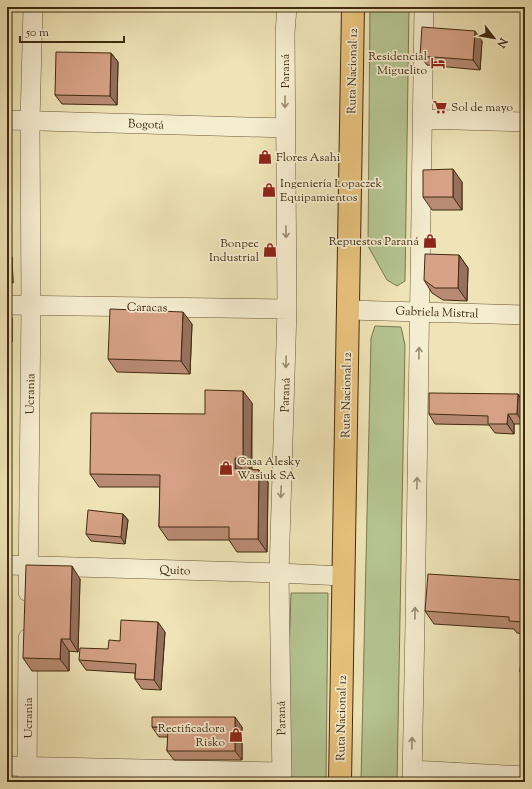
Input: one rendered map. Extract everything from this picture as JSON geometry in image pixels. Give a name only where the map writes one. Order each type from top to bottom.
[{"type":"highway","name":"Ruta Nacional 12","points":[[340,782],[353,7]]},
{"type":"street","name":"Ucrania","points":[[27,774],[31,306],[30,121],[33,7]]},
{"type":"street","name":"Paraná","points":[[282,777],[279,573],[287,309],[285,33],[287,7]]},
{"type":"street","points":[[424,7],[419,312],[424,580],[412,776],[525,776]]},
{"type":"street","points":[[422,119],[525,122]]},
{"type":"street","name":"Bogotá","points":[[7,120],[285,128]]},
{"type":"street","name":"Caracas","points":[[7,305],[287,309]]},
{"type":"street","name":"Gabriela Mistral","points":[[348,310],[525,315]]},
{"type":"street","name":"Quito","points":[[7,565],[343,576]]},
{"type":"street","points":[[7,766],[27,774],[282,777]]},
{"type":"green space","points":[[370,7],[409,7],[405,281],[397,286],[387,280],[368,246]]},
{"type":"green space","points":[[375,326],[401,327],[405,345],[397,782],[361,782],[371,338]]},
{"type":"green space","points":[[291,593],[328,593],[326,782],[285,782]]},
{"type":"building","points":[[422,27],[475,31],[473,60],[420,56]]},
{"type":"building","points":[[56,52],[111,53],[110,96],[55,95]]},
{"type":"building","points":[[453,169],[453,197],[423,197],[423,170]]},
{"type":"building","points":[[425,254],[459,255],[458,288],[435,288],[424,280]]},
{"type":"building","points":[[110,309],[183,312],[181,361],[108,359]]},
{"type":"building","points":[[205,390],[243,391],[243,458],[235,458],[235,469],[259,470],[258,539],[229,539],[229,527],[159,527],[160,475],[90,474],[91,413],[205,414]]},
{"type":"building","points":[[429,393],[518,394],[517,414],[508,414],[507,424],[488,424],[488,416],[429,414]]},
{"type":"building","points":[[88,510],[123,514],[121,537],[86,534]]},
{"type":"building","points":[[26,565],[72,566],[70,639],[61,639],[60,659],[23,658]]},
{"type":"building","points":[[428,574],[523,580],[523,587],[525,587],[525,672],[520,672],[524,622],[509,621],[509,617],[425,611]]},
{"type":"building","points":[[121,620],[158,622],[154,680],[135,679],[136,664],[79,660],[80,648],[108,649],[109,640],[120,641]]},
{"type":"building","points":[[152,717],[235,717],[235,751],[167,751],[168,727],[152,727]]},
{"type":"place","name":"Residencial Miguelito","points":[[438,63]]},
{"type":"place","name":"Sol de mayo","points":[[440,107]]},
{"type":"place","name":"Flores Asahi","points":[[265,157]]},
{"type":"place","name":"Ingeniería Lopaczek Equipamientos","points":[[269,190]]},
{"type":"place","name":"Repuestos Paraná","points":[[430,241]]},
{"type":"place","name":"Bonpec Industrial","points":[[270,250]]},
{"type":"place","name":"Casa Alesky Wasiuk SA","points":[[226,468]]},
{"type":"place","name":"Rectificadora Risko","points":[[236,735]]}]
